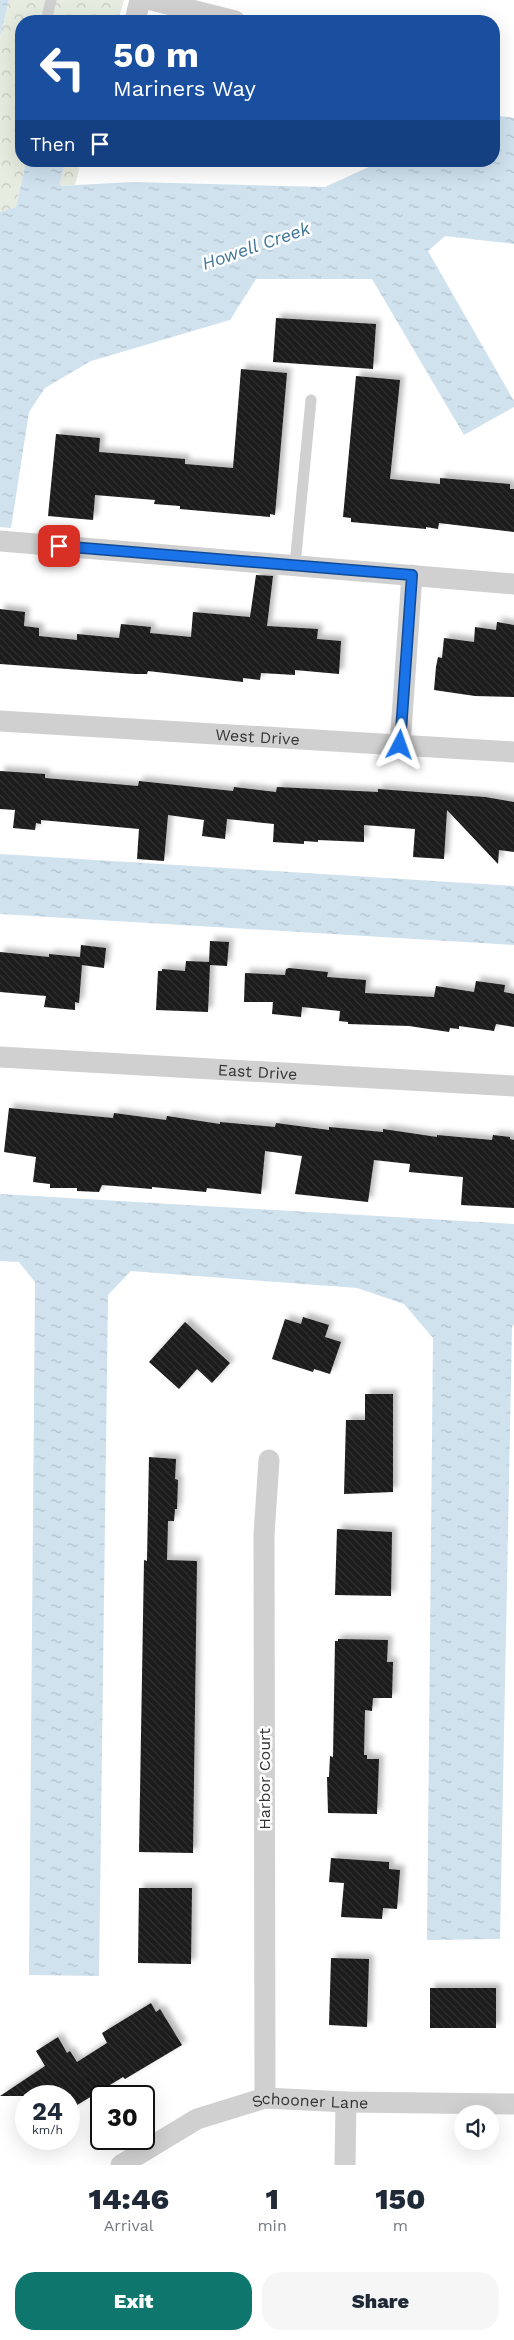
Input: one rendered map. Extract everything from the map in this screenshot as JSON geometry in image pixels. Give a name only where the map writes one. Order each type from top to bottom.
[{"type":"street","points":[[136,15],[140,0]]},
{"type":"street","points":[[152,0],[211,15]]},
{"type":"street","points":[[0,540],[514,584]]},
{"type":"street","points":[[400,745],[412,575]]},
{"type":"street","name":"West Drive","points":[[0,721],[514,752]]},
{"type":"street","name":"East Drive","points":[[0,1057],[514,1086]]},
{"type":"street","name":"Harbor Court","points":[[265,2098],[264,1554],[269,1460]]},
{"type":"street","name":"Schooner Lane","points":[[121,2165],[197,2119],[265,2098],[346,2102],[514,2104]]},
{"type":"street","points":[[345,2165],[346,2102]]},
{"type":"lane","points":[[48,15],[52,0]]},
{"type":"lane","points":[[295,565],[311,400]]},
{"type":"green space","points":[[9,0],[124,0],[120,15],[15,15],[15,167],[25,167],[16,207],[0,212],[0,37]]},
{"type":"green space","points":[[64,167],[80,167],[75,185],[59,186]]},
{"type":"water","points":[[0,0],[9,0],[0,37]]},
{"type":"water","name":"Howell Creek","points":[[500,116],[514,118],[514,244],[445,236],[428,251],[514,401],[514,407],[464,435],[372,279],[256,279],[230,320],[91,361],[45,388],[29,412],[11,528],[0,527],[0,212],[16,207],[25,167],[64,167],[59,186],[133,182],[325,187],[369,167],[500,167]]},
{"type":"water","points":[[0,854],[514,886],[514,945],[0,914]]},
{"type":"water","points":[[0,1194],[514,1224],[514,1324],[512,1327],[500,1939],[427,1940],[433,1338],[404,1304],[357,1288],[131,1271],[108,1295],[99,1976],[29,1975],[35,1282],[19,1262],[0,1261]]},
{"type":"building","points":[[276,318],[376,324],[373,369],[273,362]]},
{"type":"building","points":[[241,369],[287,373],[275,515],[270,514],[270,517],[180,509],[180,506],[154,504],[155,500],[95,495],[93,520],[48,516],[56,434],[100,438],[99,452],[185,459],[185,464],[233,468]]},
{"type":"building","points":[[356,376],[400,380],[390,479],[440,484],[440,478],[510,484],[510,489],[514,489],[514,532],[439,523],[438,529],[426,527],[426,529],[351,522],[351,518],[343,517]]},
{"type":"building","points":[[256,575],[273,576],[267,626],[318,629],[317,639],[341,641],[339,674],[295,670],[295,675],[261,673],[260,680],[243,678],[243,682],[148,671],[147,674],[135,674],[0,664],[0,609],[25,612],[24,626],[39,628],[39,636],[77,640],[77,634],[119,638],[121,624],[151,627],[150,633],[191,637],[193,612],[250,617]]},
{"type":"building","points":[[497,622],[514,625],[514,697],[475,696],[434,690],[436,667],[438,657],[442,658],[444,638],[474,642],[475,627],[496,630]]},
{"type":"building","points":[[0,771],[45,774],[45,778],[138,786],[139,781],[233,791],[234,787],[276,792],[277,787],[378,792],[378,789],[485,797],[514,802],[514,852],[499,850],[498,864],[447,810],[444,859],[413,857],[415,829],[364,825],[364,842],[318,840],[318,842],[304,841],[304,844],[273,842],[274,824],[227,819],[225,839],[202,836],[204,820],[168,815],[164,861],[137,859],[139,829],[41,820],[41,824],[36,823],[35,830],[13,828],[15,810],[0,809]]},
{"type":"building","points":[[210,941],[229,942],[227,966],[210,965],[208,1012],[156,1010],[158,971],[162,971],[162,969],[185,971],[186,961],[209,962]]},
{"type":"building","points":[[81,945],[106,948],[104,968],[82,965],[79,1003],[75,1002],[75,1010],[44,1007],[46,996],[0,992],[0,952],[49,957],[49,954],[80,957]]},
{"type":"building","points":[[286,969],[328,972],[327,977],[366,980],[365,993],[434,997],[436,986],[474,992],[476,981],[505,985],[504,992],[514,994],[514,1027],[496,1024],[494,1031],[459,1026],[459,1029],[450,1028],[449,1032],[409,1026],[348,1024],[348,1022],[339,1021],[340,1011],[302,1007],[301,1017],[272,1014],[273,1002],[244,1002],[245,973],[285,975]]},
{"type":"building","points":[[9,1108],[113,1118],[114,1113],[166,1120],[167,1116],[220,1124],[220,1122],[275,1127],[276,1123],[329,1130],[329,1127],[383,1132],[383,1129],[437,1137],[437,1135],[492,1140],[493,1135],[510,1137],[510,1139],[514,1140],[514,1208],[461,1205],[463,1177],[409,1172],[410,1164],[374,1160],[368,1202],[295,1194],[302,1156],[265,1151],[261,1194],[207,1188],[206,1192],[102,1185],[99,1192],[77,1191],[77,1188],[50,1188],[50,1184],[33,1182],[36,1157],[4,1152]]},
{"type":"building","points":[[303,1317],[329,1325],[325,1337],[341,1342],[330,1374],[314,1369],[313,1372],[272,1359],[285,1319],[301,1324]]},
{"type":"building","points":[[185,1322],[230,1363],[212,1383],[197,1369],[179,1389],[149,1362]]},
{"type":"building","points":[[365,1394],[393,1394],[393,1492],[344,1494],[346,1420],[365,1420]]},
{"type":"building","points":[[149,1457],[176,1459],[175,1479],[178,1480],[177,1509],[175,1509],[174,1521],[168,1521],[167,1560],[197,1561],[193,1853],[139,1852],[144,1560],[147,1561]]},
{"type":"building","points":[[337,1529],[392,1532],[391,1596],[335,1595]]},
{"type":"building","points":[[338,1639],[388,1640],[387,1662],[393,1662],[392,1698],[373,1698],[372,1711],[365,1710],[364,1755],[367,1755],[367,1759],[379,1759],[377,1814],[328,1813],[327,1777],[329,1777],[330,1756],[333,1757],[335,1641],[338,1641]]},
{"type":"building","points":[[331,1858],[389,1862],[389,1869],[400,1870],[397,1909],[383,1908],[382,1919],[341,1917],[344,1883],[329,1882]]},
{"type":"building","points":[[139,1888],[192,1888],[191,1964],[138,1963]]},
{"type":"building","points":[[331,1958],[369,1959],[367,2027],[329,2025]]},
{"type":"building","points":[[430,1988],[496,1988],[496,2028],[430,2028]]},
{"type":"building","points":[[151,2003],[156,2012],[160,2009],[182,2045],[125,2079],[123,2077],[110,2085],[90,2085],[90,2097],[80,2103],[80,2085],[16,2085],[45,2066],[36,2051],[58,2037],[67,2053],[70,2051],[77,2062],[107,2043],[102,2033]]},
{"type":"building","points":[[15,2086],[15,2096],[0,2096]]},
{"type":"route","points":[[59,546],[412,575],[400,745]]}]
